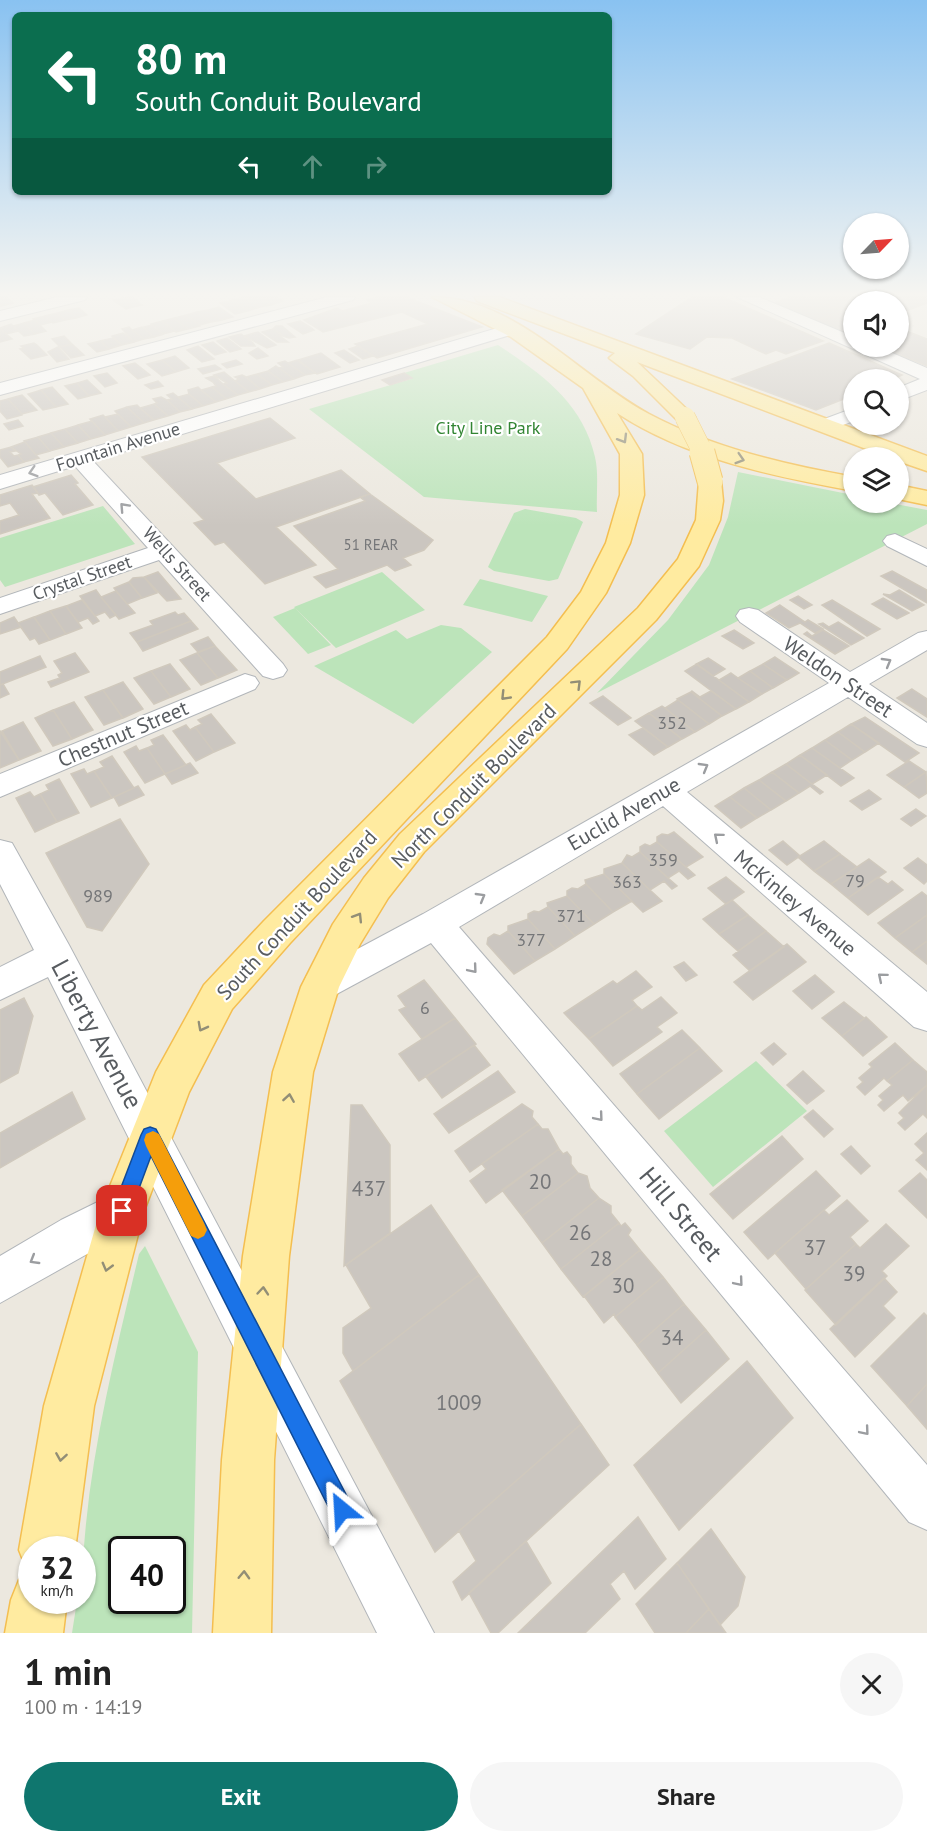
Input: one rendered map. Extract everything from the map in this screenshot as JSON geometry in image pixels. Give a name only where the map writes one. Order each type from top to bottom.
[{"type":"main road","points":[[574,373],[593,389],[641,418],[679,437],[738,459],[785,472],[843,482]]},
{"type":"main road","name":"North Conduit Boulevard","points":[[242,1633],[248,1460],[258,1349],[273,1197],[293,1072],[320,987],[346,935],[370,897],[412,843],[647,614],[690,561],[708,520],[711,501],[706,460],[685,417],[641,373]]},
{"type":"main road","points":[[687,373],[927,464]]},
{"type":"main road","name":"South Conduit Boulevard","points":[[49,1536],[69,1406],[122,1211],[171,1086],[218,997],[277,932],[557,643],[593,593],[618,543],[632,495],[631,454],[593,389]]},
{"type":"main road","points":[[909,494],[927,498]]},
{"type":"main road","points":[[34,1633],[37,1614]]},
{"type":"street","points":[[0,389],[60,373]]},
{"type":"street","name":"Fountain Avenue","points":[[0,482],[363,373]]},
{"type":"street","points":[[909,390],[927,383]]},
{"type":"street","points":[[826,425],[843,418]]},
{"type":"street","name":"Wells Street","points":[[79,458],[273,670]]},
{"type":"street","points":[[895,542],[927,559]]},
{"type":"street","name":"Crystal Street","points":[[0,606],[164,549]]},
{"type":"street","name":"Weldon Street","points":[[750,616],[927,737]]},
{"type":"street","name":"Euclid Avenue","points":[[320,987],[435,924],[927,639]]},
{"type":"street","name":"Chestnut Street","points":[[0,786],[245,682]]},
{"type":"street","name":"McKinley Avenue","points":[[664,790],[927,1015]]},
{"type":"street","name":"Liberty Avenue","points":[[0,852],[150,1135],[406,1633]]},
{"type":"street","name":"Hill Street","points":[[435,924],[927,1504]]},
{"type":"street","points":[[0,984],[56,956]]},
{"type":"street","points":[[0,1281],[76,1234],[122,1211]]},
{"type":"green space","name":"City Line Park","points":[[404,373],[538,373],[571,405],[589,438],[596,464],[597,512],[424,497],[309,409],[411,379]]},
{"type":"green space","points":[[738,472],[843,493],[843,513],[909,513],[909,507],[927,510],[927,524],[597,693],[668,620],[709,565],[728,517]]},
{"type":"green space","points":[[103,506],[135,544],[5,587],[0,580],[0,538]]},
{"type":"green space","points":[[525,509],[576,518],[583,522],[558,579],[549,581],[494,571],[488,567],[514,513]]},
{"type":"green space","points":[[382,572],[425,610],[336,648],[294,607]]},
{"type":"green space","points":[[480,579],[548,596],[532,622],[463,605]]},
{"type":"green space","points":[[295,608],[331,645],[308,654],[273,617]]},
{"type":"green space","points":[[441,625],[461,628],[492,652],[413,724],[314,666],[396,630],[407,639]]},
{"type":"green space","points":[[756,1061],[807,1111],[713,1187],[664,1131]]},
{"type":"green space","points":[[145,1246],[198,1352],[192,1633],[72,1633],[75,1614],[96,1614],[96,1536],[85,1536],[100,1426],[139,1254]]},
{"type":"building","points":[[107,373],[117,383],[105,387],[94,376]]},
{"type":"building","points":[[131,373],[150,375],[138,379]]},
{"type":"building","points":[[226,373],[249,392],[238,395],[223,384],[227,383],[214,375]]},
{"type":"building","points":[[271,373],[286,373],[294,379],[283,382]]},
{"type":"building","points":[[271,373],[283,382],[272,385],[257,374]]},
{"type":"building","points":[[286,373],[305,375],[294,379]]},
{"type":"building","points":[[403,373],[412,378],[390,385],[382,380]]},
{"type":"building","points":[[748,373],[843,373],[843,399],[816,410],[732,379]]},
{"type":"building","points":[[257,374],[272,385],[260,389],[246,377]]},
{"type":"building","points":[[242,375],[260,389],[249,392],[235,381],[239,379],[235,377]]},
{"type":"building","points":[[214,376],[238,395],[226,399],[212,387],[216,386],[213,382],[206,378]]},
{"type":"building","points":[[87,380],[101,393],[89,396],[77,383]]},
{"type":"building","points":[[158,381],[163,386],[151,389],[145,385]]},
{"type":"building","points":[[77,383],[89,396],[78,399],[65,386]]},
{"type":"building","points":[[52,387],[68,404],[56,407],[41,390]]},
{"type":"building","points":[[198,387],[216,402],[203,406],[189,394],[188,390]]},
{"type":"building","points":[[212,387],[226,399],[216,402],[201,390]]},
{"type":"building","points":[[41,390],[56,407],[43,410],[28,394]]},
{"type":"building","points":[[173,393],[192,409],[180,412],[167,400],[172,399],[167,395]]},
{"type":"building","points":[[189,394],[203,406],[192,409],[178,397]]},
{"type":"building","points":[[22,395],[37,410],[22,414],[8,399]]},
{"type":"building","points":[[161,397],[180,412],[168,416],[154,404],[157,403],[153,399]]},
{"type":"building","points":[[8,399],[22,415],[7,419],[0,411],[0,401]]},
{"type":"building","points":[[154,404],[168,416],[154,420],[140,408]]},
{"type":"building","points":[[137,405],[154,420],[144,423],[127,407]]},
{"type":"building","points":[[127,407],[144,423],[131,427],[115,411]]},
{"type":"building","points":[[118,414],[131,427],[118,431],[105,417]]},
{"type":"building","points":[[103,415],[118,431],[105,435],[90,419]]},
{"type":"building","points":[[270,418],[295,438],[217,463],[256,499],[341,470],[370,494],[276,527],[316,565],[265,584],[224,542],[215,545],[194,523],[204,520],[142,457]]},
{"type":"building","points":[[18,420],[23,426],[9,430],[4,424]]},
{"type":"building","points":[[92,421],[105,435],[91,439],[78,425]]},
{"type":"building","points":[[78,425],[91,439],[78,443],[65,429]]},
{"type":"building","points":[[65,429],[78,443],[64,447],[51,433]]},
{"type":"building","points":[[51,433],[64,447],[50,451],[38,437]]},
{"type":"building","points":[[38,437],[50,451],[36,455],[24,441]]},
{"type":"building","points":[[25,442],[39,458],[24,462],[18,455],[21,454],[11,447]]},
{"type":"building","points":[[11,447],[15,451],[10,452],[14,456],[18,455],[24,462],[8,467],[0,457],[0,450]]},
{"type":"building","points":[[71,475],[78,483],[75,484],[93,505],[63,515],[45,493],[39,495],[33,487]]},
{"type":"building","points":[[32,485],[38,493],[32,494],[50,518],[0,534],[0,521],[19,515],[10,503],[0,506],[0,495]]},
{"type":"building","points":[[370,494],[433,540],[424,550],[403,558],[411,565],[395,571],[387,565],[326,588],[314,577],[338,569],[294,526],[365,501],[360,497]]},
{"type":"building","points":[[892,571],[927,590],[927,603],[881,576]]},
{"type":"building","points":[[158,572],[181,599],[167,601],[144,577]]},
{"type":"building","points":[[144,577],[157,593],[142,598],[129,582],[133,578]]},
{"type":"building","points":[[129,582],[142,598],[127,604],[114,588]]},
{"type":"building","points":[[96,590],[116,615],[110,618],[105,612],[95,616],[80,596]]},
{"type":"building","points":[[899,590],[924,605],[912,611],[883,594],[890,595]]},
{"type":"building","points":[[116,591],[135,613],[119,619],[101,597]]},
{"type":"building","points":[[798,596],[812,605],[804,609],[790,600]]},
{"type":"building","points":[[883,598],[909,613],[897,619],[872,604]]},
{"type":"building","points":[[82,600],[99,621],[93,624],[88,618],[78,622],[66,606]]},
{"type":"building","points":[[832,600],[880,629],[867,636],[822,605]]},
{"type":"building","points":[[780,605],[805,622],[808,620],[823,629],[815,633],[800,623],[789,628],[766,613]]},
{"type":"building","points":[[66,606],[82,628],[66,634],[50,611]]},
{"type":"building","points":[[50,611],[66,634],[50,640],[34,617]]},
{"type":"building","points":[[175,612],[178,615],[184,613],[191,621],[137,642],[130,633],[153,625],[150,621]]},
{"type":"building","points":[[14,617],[21,627],[0,634],[0,623]]},
{"type":"building","points":[[34,617],[50,640],[39,644],[35,638],[30,640],[18,623]]},
{"type":"building","points":[[191,621],[198,629],[143,651],[137,642]]},
{"type":"building","points":[[838,622],[864,638],[851,645],[819,624],[823,623],[829,627]]},
{"type":"building","points":[[734,630],[754,643],[743,649],[722,636]]},
{"type":"building","points":[[823,630],[849,646],[835,654],[804,634],[807,632],[812,636]]},
{"type":"building","points":[[208,637],[215,646],[198,652],[191,644]]},
{"type":"building","points":[[215,646],[237,670],[218,678],[197,653]]},
{"type":"building","points":[[75,653],[89,672],[51,687],[48,682],[60,678],[58,675],[62,673],[54,661]]},
{"type":"building","points":[[197,653],[218,678],[201,685],[180,660]]},
{"type":"building","points":[[40,656],[46,667],[0,685],[0,672]]},
{"type":"building","points":[[775,657],[799,673],[787,680],[763,664]]},
{"type":"building","points":[[708,658],[725,669],[713,676],[696,664]]},
{"type":"building","points":[[170,664],[190,689],[171,697],[151,671]]},
{"type":"building","points":[[697,664],[749,702],[736,709],[685,671]]},
{"type":"building","points":[[763,664],[787,680],[773,688],[750,671]]},
{"type":"building","points":[[151,671],[171,697],[154,704],[134,678]]},
{"type":"building","points":[[750,671],[773,688],[762,694],[738,678]]},
{"type":"building","points":[[731,673],[762,694],[749,702],[719,680]]},
{"type":"building","points":[[123,682],[143,709],[123,718],[103,690]]},
{"type":"building","points":[[3,684],[9,694],[0,698],[0,685]]},
{"type":"building","points":[[912,689],[927,699],[927,717],[897,698]]},
{"type":"building","points":[[103,690],[123,718],[104,725],[85,697]]},
{"type":"building","points":[[692,691],[700,697],[711,691],[736,709],[722,716]]},
{"type":"building","points":[[691,692],[722,716],[709,724],[677,699]]},
{"type":"building","points":[[603,696],[631,718],[618,725],[590,703]]},
{"type":"building","points":[[678,700],[709,724],[695,732],[665,708]]},
{"type":"building","points":[[74,702],[93,730],[72,739],[53,710]]},
{"type":"building","points":[[662,706],[695,732],[682,739],[649,713]]},
{"type":"building","points":[[53,710],[72,739],[53,746],[35,718]]},
{"type":"building","points":[[649,713],[682,739],[668,747],[635,721]]},
{"type":"building","points":[[211,714],[235,743],[214,752],[195,727],[202,724],[198,720]]},
{"type":"building","points":[[865,717],[919,753],[905,762],[851,724]]},
{"type":"building","points":[[23,722],[41,751],[19,760],[2,731]]},
{"type":"building","points":[[851,724],[879,743],[865,752],[838,732]]},
{"type":"building","points":[[186,725],[190,730],[195,727],[214,752],[196,761],[173,731]]},
{"type":"building","points":[[643,728],[668,747],[654,755],[629,735]]},
{"type":"building","points":[[0,731],[19,760],[0,768]]},
{"type":"building","points":[[838,732],[865,752],[852,760],[825,740]]},
{"type":"building","points":[[163,735],[186,765],[165,774],[147,748],[154,745],[151,740]]},
{"type":"building","points":[[825,740],[852,760],[840,768],[812,748]]},
{"type":"building","points":[[136,746],[139,751],[147,748],[165,774],[145,783],[124,752]]},
{"type":"building","points":[[812,748],[854,778],[841,786],[800,755]]},
{"type":"building","points":[[800,755],[827,775],[812,784],[786,764]]},
{"type":"building","points":[[112,756],[134,788],[112,798],[94,771],[104,767],[100,762]]},
{"type":"building","points":[[909,761],[926,772],[904,787],[887,775]]},
{"type":"building","points":[[190,763],[198,773],[172,784],[165,774]]},
{"type":"building","points":[[786,764],[823,792],[820,794],[810,786],[799,793],[772,772]]},
{"type":"building","points":[[84,769],[87,774],[94,771],[112,798],[91,807],[71,774]]},
{"type":"building","points":[[772,772],[799,793],[786,801],[759,780]]},
{"type":"building","points":[[926,772],[927,793],[919,798],[904,787]]},
{"type":"building","points":[[59,779],[79,813],[57,822],[40,794],[49,790],[46,785]]},
{"type":"building","points":[[759,780],[786,801],[771,810],[744,788]]},
{"type":"building","points":[[138,786],[144,795],[119,806],[114,797]]},
{"type":"building","points":[[744,788],[771,810],[757,818],[730,797]]},
{"type":"building","points":[[869,790],[881,799],[862,810],[850,801]]},
{"type":"building","points":[[30,792],[34,797],[40,794],[57,822],[35,832],[16,798]]},
{"type":"building","points":[[730,797],[757,818],[741,828],[715,806]]},
{"type":"building","points":[[916,809],[926,816],[911,826],[901,819]]},
{"type":"building","points":[[120,819],[149,864],[102,931],[87,927],[46,853]]},
{"type":"building","points":[[674,832],[703,857],[686,867],[657,842],[657,837],[662,834],[668,835]]},
{"type":"building","points":[[783,841],[800,856],[787,865],[769,850]]},
{"type":"building","points":[[824,841],[840,854],[814,871],[798,857]]},
{"type":"building","points":[[657,842],[695,875],[688,879],[679,871],[668,878],[640,852],[640,847],[645,844],[650,846]]},
{"type":"building","points":[[640,852],[677,886],[672,889],[664,881],[650,890],[622,863],[627,855],[632,857]]},
{"type":"building","points":[[840,854],[857,867],[831,884],[814,871]]},
{"type":"building","points":[[918,858],[927,865],[927,881],[924,884],[904,868]]},
{"type":"building","points":[[869,859],[886,872],[848,898],[831,884]]},
{"type":"building","points":[[622,863],[662,901],[643,912],[604,874],[604,869]]},
{"type":"building","points":[[604,874],[632,901],[613,912],[586,884],[585,880]]},
{"type":"building","points":[[726,877],[744,892],[726,904],[708,888]]},
{"type":"building","points":[[878,877],[888,884],[892,881],[903,890],[868,915],[848,898]]},
{"type":"building","points":[[586,884],[613,912],[594,924],[567,896],[567,891],[572,888],[578,889]]},
{"type":"building","points":[[922,892],[927,896],[927,915],[895,938],[878,923]]},
{"type":"building","points":[[567,896],[594,924],[575,936],[548,907],[547,903]]},
{"type":"building","points":[[732,900],[748,915],[719,934],[703,919]]},
{"type":"building","points":[[548,907],[575,936],[555,949],[528,919],[528,914]]},
{"type":"building","points":[[748,915],[766,931],[738,951],[719,934]]},
{"type":"building","points":[[927,915],[927,941],[912,952],[895,938]]},
{"type":"building","points":[[528,919],[555,949],[535,961],[508,931],[508,926]]},
{"type":"building","points":[[508,931],[535,961],[514,974],[487,944],[488,938],[494,934],[500,936]]},
{"type":"building","points":[[766,931],[784,947],[750,971],[733,955]]},
{"type":"building","points":[[927,941],[927,964],[912,952]]},
{"type":"building","points":[[787,944],[806,962],[753,1000],[734,982]]},
{"type":"building","points":[[684,962],[697,975],[686,981],[674,967]]},
{"type":"building","points":[[636,971],[652,987],[632,1000],[637,1006],[589,1039],[564,1013],[613,981],[617,984]]},
{"type":"building","points":[[815,975],[834,992],[812,1009],[793,991]]},
{"type":"building","points":[[424,980],[455,1018],[422,1039],[399,1010],[406,1007],[398,996]]},
{"type":"building","points":[[661,997],[677,1013],[657,1027],[662,1032],[613,1066],[589,1039],[637,1006],[642,1010]]},
{"type":"building","points":[[24,998],[33,1016],[18,1073],[0,1083],[0,1010]]},
{"type":"building","points":[[844,1002],[864,1018],[842,1036],[822,1018]]},
{"type":"building","points":[[866,1017],[887,1037],[863,1056],[842,1036]]},
{"type":"building","points":[[455,1018],[476,1044],[419,1081],[399,1054]]},
{"type":"building","points":[[682,1030],[700,1048],[637,1094],[620,1074]]},
{"type":"building","points":[[774,1043],[786,1054],[773,1065],[761,1053]]},
{"type":"building","points":[[895,1043],[913,1060],[887,1081],[884,1078],[865,1095],[857,1087],[863,1082],[859,1078],[872,1067],[869,1064]]},
{"type":"building","points":[[474,1045],[490,1065],[442,1098],[426,1077]]},
{"type":"building","points":[[700,1048],[722,1071],[659,1119],[637,1094]]},
{"type":"building","points":[[913,1060],[927,1072],[927,1085],[908,1101],[903,1095],[884,1111],[878,1105],[883,1100],[879,1096],[892,1085],[887,1081]]},
{"type":"building","points":[[498,1071],[515,1092],[449,1133],[434,1114]]},
{"type":"building","points":[[803,1071],[824,1091],[807,1104],[787,1085]]},
{"type":"building","points":[[927,1085],[927,1118],[923,1114],[905,1130],[898,1123],[904,1118],[899,1113]]},
{"type":"building","points":[[72,1092],[85,1119],[0,1168],[0,1133]]},
{"type":"building","points":[[522,1104],[533,1111],[532,1117],[538,1124],[470,1172],[455,1151]]},
{"type":"building","points":[[351,1105],[362,1105],[390,1145],[390,1233],[344,1266]]},
{"type":"building","points":[[813,1110],[833,1129],[824,1137],[804,1117]]},
{"type":"building","points":[[538,1124],[542,1129],[548,1129],[559,1149],[486,1203],[470,1181],[486,1169],[482,1164]]},
{"type":"building","points":[[927,1133],[927,1170],[916,1160],[924,1153],[915,1144]]},
{"type":"building","points":[[782,1136],[803,1159],[733,1219],[710,1194]]},
{"type":"building","points":[[851,1146],[870,1166],[861,1174],[841,1154]]},
{"type":"building","points":[[559,1149],[563,1154],[567,1152],[571,1157],[571,1164],[578,1173],[522,1216],[502,1190]]},
{"type":"building","points":[[816,1171],[840,1196],[768,1259],[744,1232]]},
{"type":"building","points":[[578,1173],[587,1176],[590,1188],[599,1198],[542,1243],[522,1216]]},
{"type":"building","points":[[920,1173],[927,1180],[927,1218],[899,1191]]},
{"type":"building","points":[[599,1198],[611,1206],[611,1213],[619,1223],[561,1269],[542,1243]]},
{"type":"building","points":[[847,1200],[868,1221],[850,1237],[856,1244],[806,1289],[775,1253],[824,1210],[829,1215]]},
{"type":"building","points":[[431,1205],[479,1275],[353,1371],[343,1353],[343,1328],[371,1308],[346,1265]]},
{"type":"building","points":[[619,1223],[621,1226],[625,1223],[631,1230],[628,1235],[640,1250],[583,1297],[561,1269]]},
{"type":"building","points":[[886,1224],[909,1246],[882,1271],[887,1276],[836,1325],[805,1290],[856,1244],[860,1248]]},
{"type":"building","points":[[640,1250],[663,1277],[615,1317],[614,1314],[604,1323],[584,1296]]},
{"type":"building","points":[[479,1275],[581,1424],[435,1552],[340,1381]]},
{"type":"building","points":[[663,1277],[684,1304],[637,1345],[615,1317]]},
{"type":"building","points":[[884,1278],[897,1292],[883,1306],[895,1318],[855,1357],[830,1329]]},
{"type":"building","points":[[684,1304],[706,1330],[658,1373],[637,1345]]},
{"type":"building","points":[[924,1313],[927,1316],[927,1384],[907,1406],[871,1366]]},
{"type":"building","points":[[706,1330],[729,1359],[681,1403],[658,1373]]},
{"type":"building","points":[[747,1361],[793,1418],[679,1530],[634,1465]]},
{"type":"building","points":[[927,1384],[927,1429],[907,1406]]},
{"type":"building","points":[[581,1424],[609,1465],[462,1600],[453,1582],[476,1561],[459,1531]]},
{"type":"building","points":[[638,1517],[666,1559],[635,1589],[624,1571],[610,1584],[620,1599],[585,1633],[518,1633]]},
{"type":"building","points":[[711,1529],[745,1577],[738,1606],[720,1625],[677,1563]]},
{"type":"building","points":[[526,1541],[551,1583],[498,1633],[491,1633],[469,1593]]},
{"type":"building","points":[[677,1563],[709,1609],[686,1633],[655,1633],[636,1604]]},
{"type":"building","points":[[709,1609],[726,1633],[686,1633]]},
{"type":"slow traffic","points":[[153,1140],[198,1230]]},
{"type":"route","points":[[122,1211],[150,1135],[342,1510]]}]
